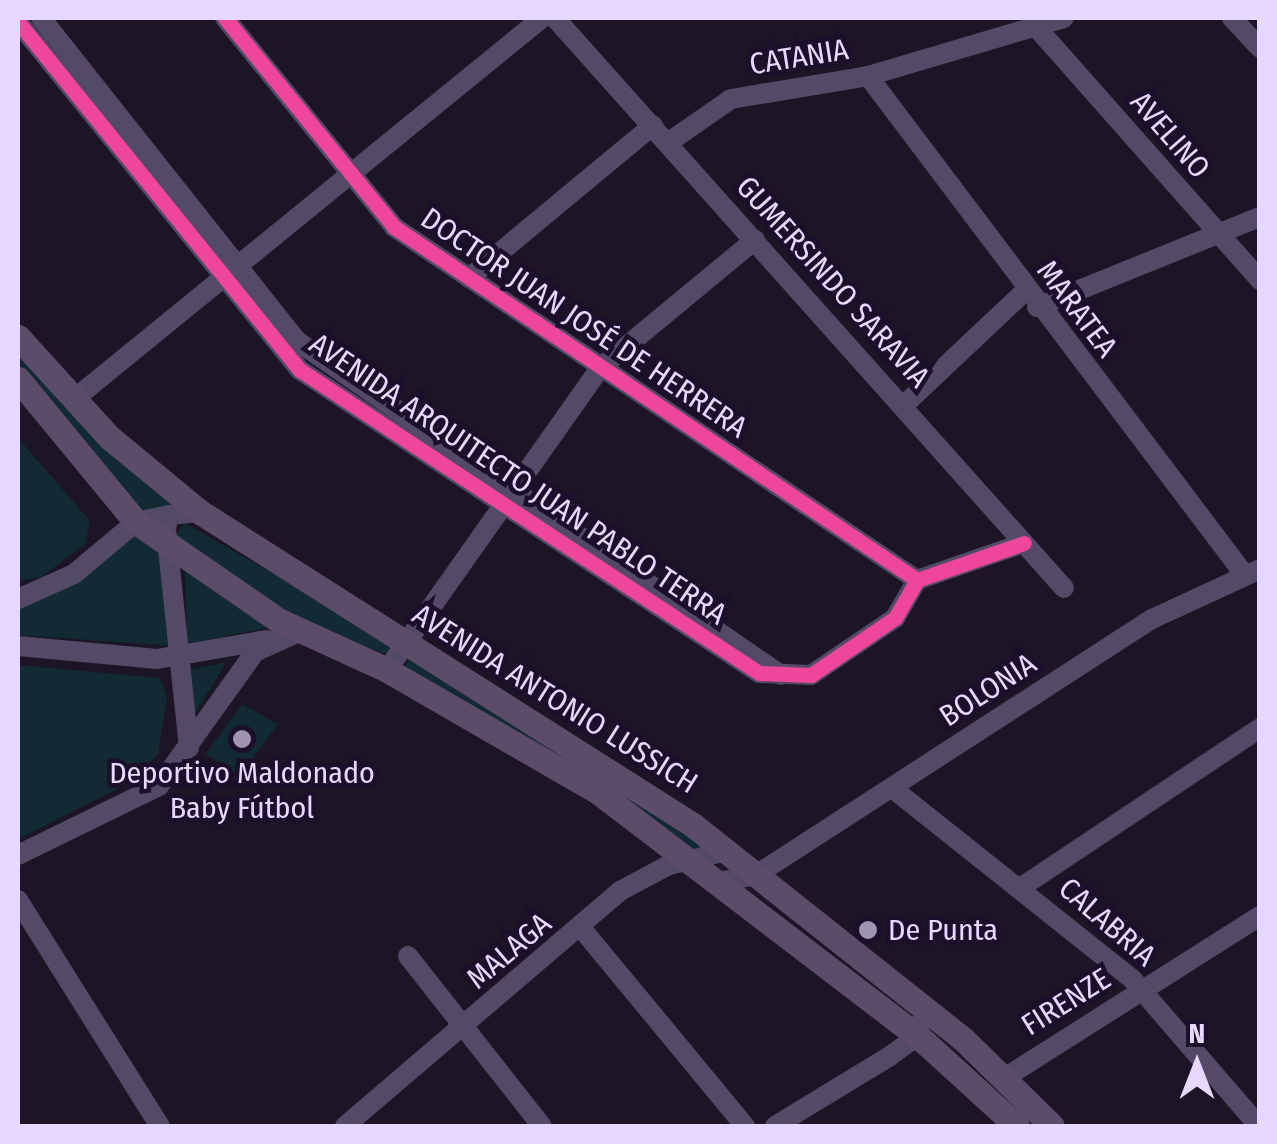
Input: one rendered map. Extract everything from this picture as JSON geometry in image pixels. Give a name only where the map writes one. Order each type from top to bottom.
[{"type":"main road","name":"AVENIDA ANTONIO LUSSICH","points":[[18,337],[73,400],[200,512],[411,644],[728,852],[918,1001],[1006,1077],[1052,1126]]},
{"type":"main road","name":"AVENIDA ANTONIO LUSSICH","points":[[18,381],[136,522],[172,549],[298,632],[388,670],[597,791],[918,1036],[1017,1126]]},
{"type":"street","name":"AVENIDA ARQUITECTO JUAN PABLO TERRA","points":[[41,18],[67,68],[216,276],[300,370],[508,498],[781,675],[811,675],[860,643],[895,618],[917,580]]},
{"type":"street","name":"DOCTOR JUAN JOSÉ DE HERRERA","points":[[226,18],[394,228],[917,580]]},
{"type":"street","points":[[73,400],[233,262],[350,176],[542,18]]},
{"type":"street","name":"GUMERSINDO SARAVIA","points":[[554,18],[669,142],[1064,588]]},
{"type":"street","name":"CATANIA","points":[[669,142],[731,99],[868,76],[1064,18]]},
{"type":"street","points":[[1232,18],[1260,48]]},
{"type":"street","name":"AVENIDA ARQUITECTO JUAN PABLO TERRA","points":[[18,22],[67,68],[312,355],[508,498]]},
{"type":"street","name":"AVELINO","points":[[1037,28],[1260,280]]},
{"type":"street","name":"MARATEA","points":[[868,76],[1031,299],[1252,572]]},
{"type":"street","points":[[468,278],[653,125]]},
{"type":"street","points":[[903,406],[1031,299],[1260,218]]},
{"type":"street","points":[[388,670],[411,644],[600,368],[755,240]]},
{"type":"street","points":[[18,599],[74,574],[136,522],[200,512]]},
{"type":"street","points":[[169,515],[189,748]]},
{"type":"street","points":[[917,580],[1024,542]]},
{"type":"street","name":"BOLONIA","points":[[756,875],[1152,619],[1252,572]]},
{"type":"street","points":[[18,646],[182,654],[298,632]]},
{"type":"street","points":[[18,855],[159,786],[267,640]]},
{"type":"street","points":[[1020,888],[1260,728]]},
{"type":"street","name":"CALABRIA","points":[[892,788],[1020,888],[1140,990],[1259,1126]]},
{"type":"street","name":"MALAGA","points":[[345,1126],[582,929],[620,891],[686,859],[728,852]]},
{"type":"street","points":[[717,882],[756,875]]},
{"type":"street","points":[[18,900],[160,1126]]},
{"type":"street","name":"FIRENZE","points":[[1006,1077],[1260,916]]},
{"type":"street","points":[[582,929],[745,1126]]},
{"type":"street","points":[[408,956],[542,1126]]},
{"type":"street","points":[[775,1126],[918,1036],[918,1001]]},
{"type":"shaded area","points":[[18,349],[182,508],[137,513],[18,367]]},
{"type":"shaded area","points":[[18,438],[90,521],[85,544],[41,577],[18,581]]},
{"type":"shaded area","points":[[185,523],[395,644],[389,655],[314,630],[173,538]]},
{"type":"shaded area","points":[[134,535],[161,550],[175,646],[18,635],[18,609],[83,578]]},
{"type":"shaded area","points":[[185,568],[271,627],[187,644]]},
{"type":"shaded area","points":[[410,656],[705,847],[686,849],[404,670]]},
{"type":"shaded area","points":[[227,662],[195,713],[190,670]]},
{"type":"shaded area","points":[[18,665],[160,678],[167,697],[158,754],[127,784],[18,839]]},
{"type":"shaded area","name":"Deportivo Maldonado Baby Fútbol","points":[[242,704],[278,724],[240,776],[206,754]]},
{"type":"cycle path","points":[[225,18],[394,227],[917,580]]},
{"type":"cycle path","points":[[18,22],[300,370],[759,673],[811,675],[895,618],[917,580],[1024,543]]},
{"type":"place","name":"Deportivo Maldonado Baby Fútbol","points":[[242,739]]},
{"type":"place","name":"De Punta","points":[[868,930]]}]
